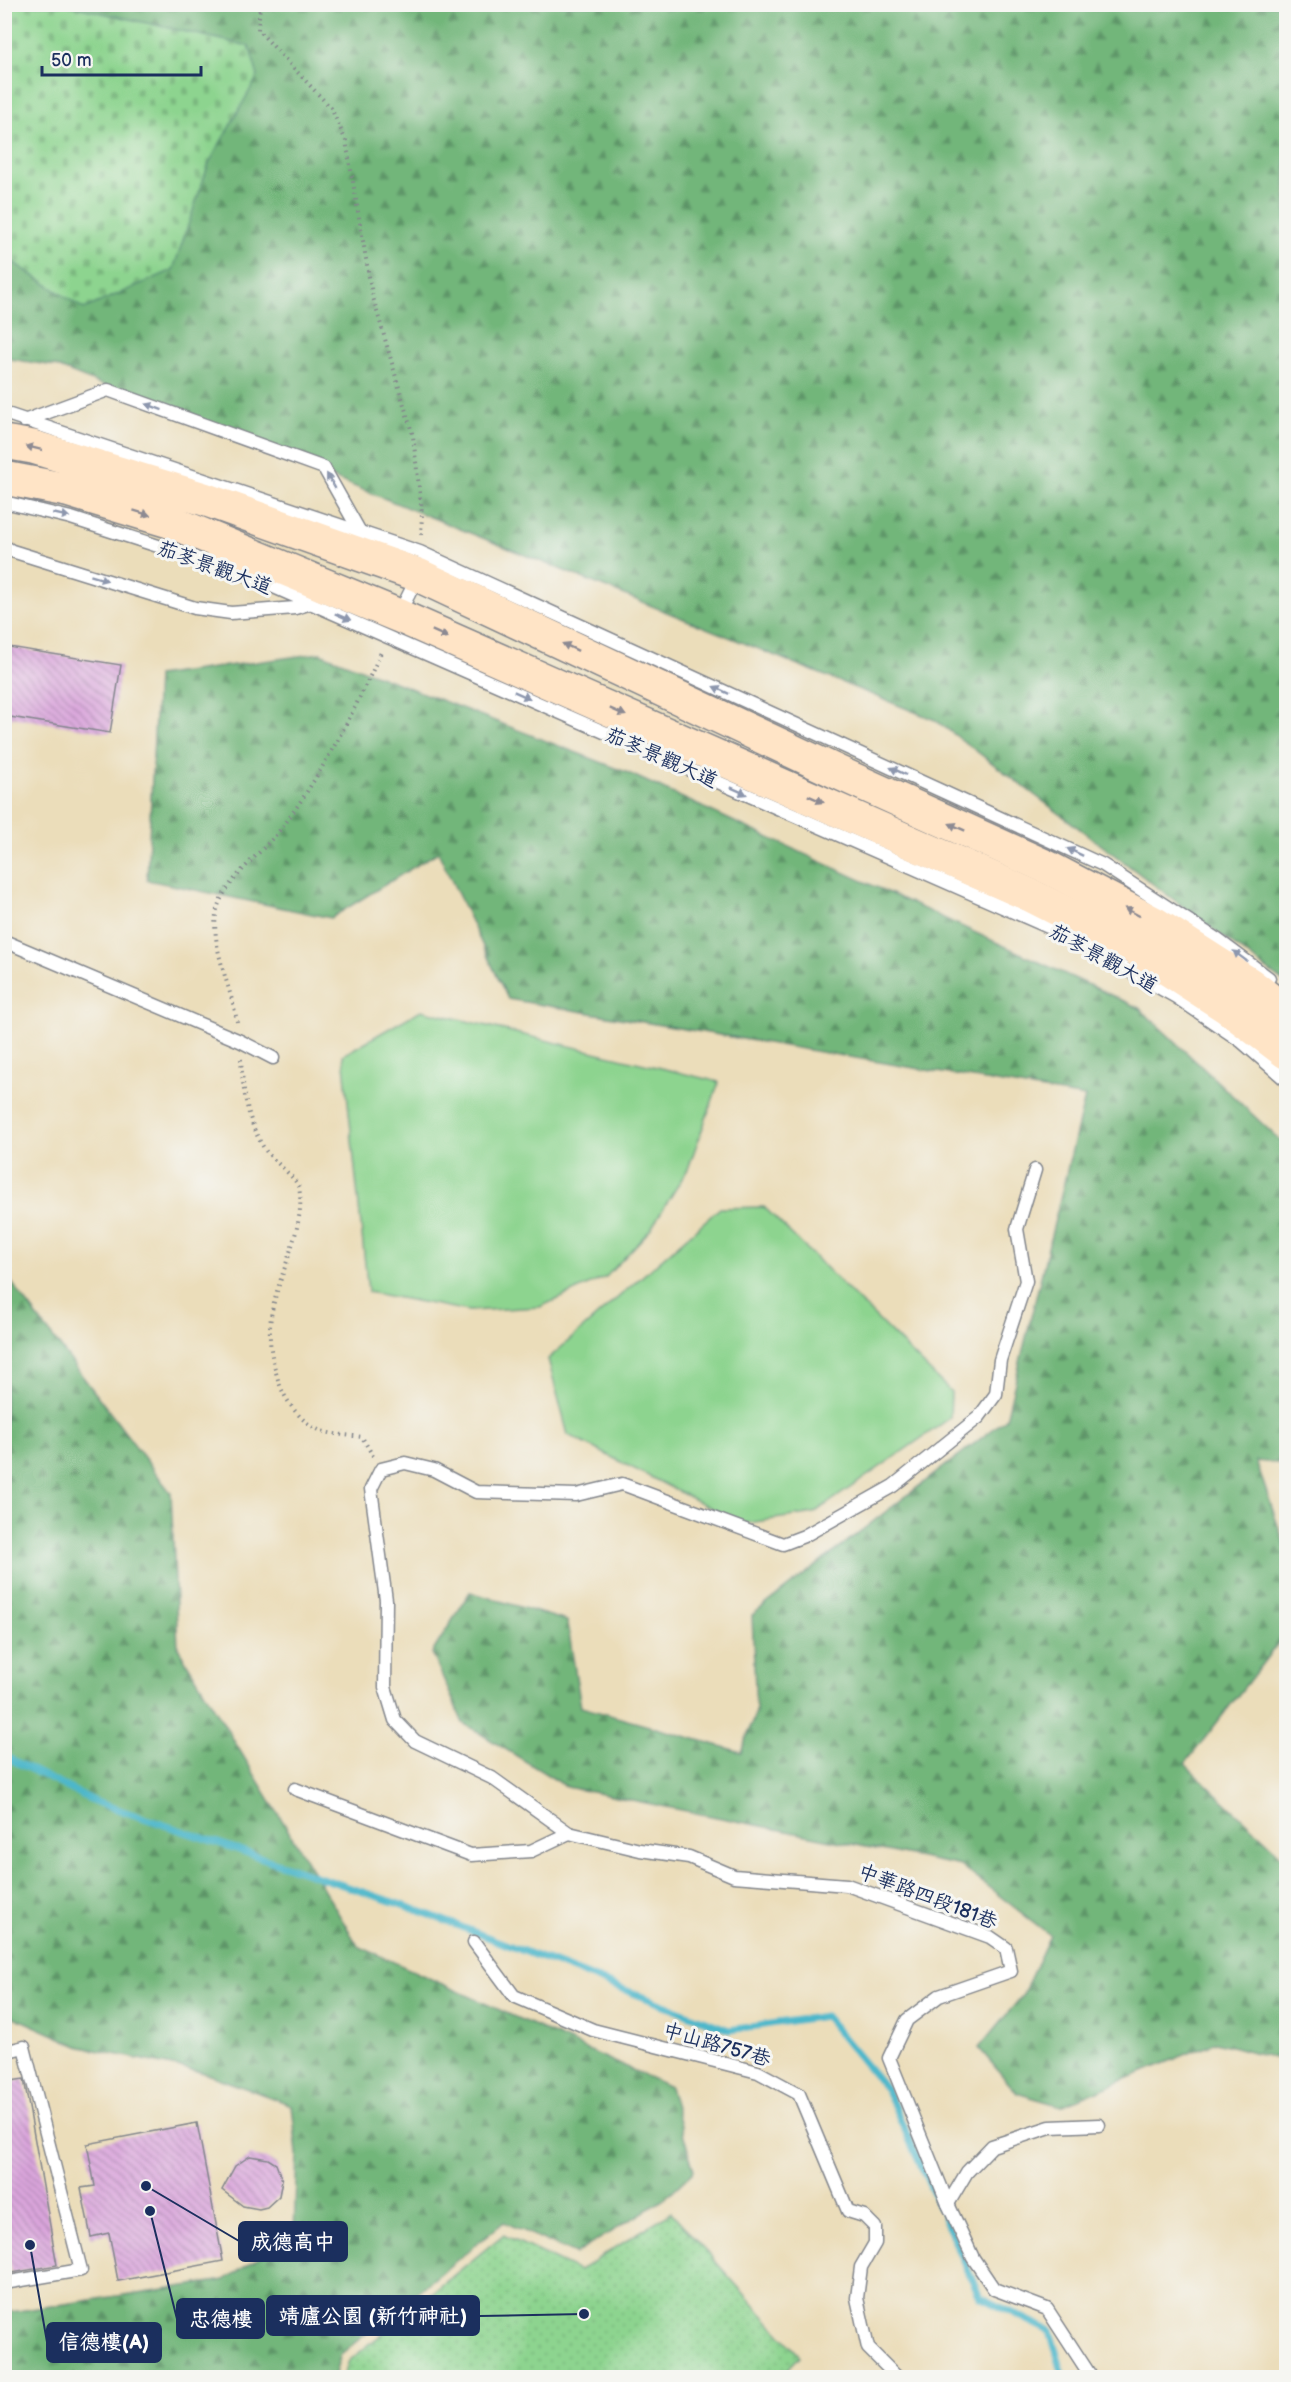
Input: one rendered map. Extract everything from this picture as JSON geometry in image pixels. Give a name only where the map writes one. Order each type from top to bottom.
[{"type":"street","points":[[15,429],[33,447],[419,563],[837,772],[1049,868],[1154,923],[1251,985],[1282,999]]},
{"type":"street","name":"茄苳景觀大道","points":[[4,477],[67,490],[169,521],[394,626],[1032,896],[1138,950],[1228,1008],[1287,1052]]},
{"type":"lane","points":[[15,429],[108,390],[324,468],[360,532]]},
{"type":"lane","points":[[4,413],[15,429],[360,532],[419,563],[394,626]]},
{"type":"lane","name":"茄苳景觀大道","points":[[4,502],[71,518],[230,570],[311,603],[394,626],[1055,930],[1176,997],[1241,1041],[1287,1080]]},
{"type":"lane","points":[[4,546],[12,551],[195,608],[231,613],[295,608],[311,603]]},
{"type":"lane","points":[[4,941],[240,1041],[273,1058]]},
{"type":"lane","name":"中華路四段181巷","points":[[1035,1170],[1017,1229],[1026,1281],[1000,1360],[996,1394],[980,1417],[893,1486],[804,1536],[783,1544],[622,1484],[576,1495],[476,1492],[434,1470],[405,1463],[381,1469],[371,1489],[386,1600],[385,1687],[395,1720],[416,1741],[492,1778],[569,1833],[640,1850],[689,1857],[734,1876],[847,1885],[990,1937],[1006,1948],[1011,1971],[939,1996],[907,2020],[889,2058],[948,2204],[973,2258],[994,2289],[1047,2309],[1092,2378]]},
{"type":"lane","points":[[295,1789],[471,1855],[531,1851],[569,1833]]},
{"type":"lane","name":"中山路757巷","points":[[474,1942],[514,1996],[593,2030],[758,2072],[799,2094],[848,2211],[864,2216],[875,2227],[875,2243],[861,2266],[857,2298],[868,2348],[898,2378]]},
{"type":"lane","points":[[4,2052],[24,2047],[81,2270],[4,2283]]},
{"type":"lane","points":[[948,2204],[968,2172],[992,2146],[1050,2127],[1099,2126]]},
{"type":"path","points":[[260,4],[258,30],[331,108],[346,141],[372,294],[413,436],[422,513],[419,563]]},
{"type":"green space","points":[[4,5],[1286,5],[1286,984],[935,720],[55,366],[5,358]]},
{"type":"green space","points":[[4,5],[67,5],[249,46],[258,76],[209,163],[173,270],[84,309],[5,257]]},
{"type":"green space","points":[[320,653],[626,772],[1139,1008],[1286,1146],[1286,1464],[1256,1461],[1286,1549],[1286,1633],[1185,1764],[1286,1860],[1286,2061],[1216,2042],[1061,2106],[1017,2093],[979,2048],[1022,1996],[1050,1935],[961,1866],[567,1787],[463,1723],[432,1653],[470,1592],[567,1621],[581,1707],[741,1752],[756,1712],[752,1615],[1006,1419],[1085,1097],[508,999],[438,852],[331,918],[147,880],[157,676]]},
{"type":"green space","points":[[421,1010],[719,1082],[688,1169],[650,1230],[606,1277],[540,1307],[469,1311],[368,1292],[343,1055]]},
{"type":"green space","points":[[764,1207],[951,1392],[950,1418],[814,1513],[742,1524],[568,1435],[548,1359],[720,1208]]},
{"type":"green space","points":[[5,1274],[171,1493],[178,1648],[358,1946],[670,2087],[694,2171],[663,2200],[575,2254],[504,2222],[341,2354],[334,2377],[5,2377],[5,2313],[225,2280],[294,2233],[297,2154],[292,2105],[201,2072],[81,2047],[5,2013]]},
{"type":"green space","points":[[671,2212],[800,2356],[780,2377],[343,2377],[349,2361],[503,2235],[579,2271]]},
{"type":"building","points":[[9,647],[121,665],[110,733],[4,716],[4,674]]},
{"type":"building","points":[[24,2079],[57,2265],[12,2273],[8,2256],[4,2256],[4,2082]]},
{"type":"building","points":[[197,2123],[223,2261],[118,2281],[109,2233],[91,2237],[81,2188],[95,2186],[87,2144]]},
{"type":"building","points":[[250,2156],[268,2159],[276,2164],[282,2180],[279,2196],[267,2207],[259,2209],[243,2206],[222,2190],[235,2166]]},
{"type":"waterway","points":[[4,1756],[96,1802],[417,1910],[729,2030],[825,2016],[887,2090],[980,2297],[1050,2331],[1064,2378]]},
{"type":"place","name":"成德高中","points":[[146,2186]]},
{"type":"place","name":"忠德樓","points":[[150,2211]]},
{"type":"place","name":"信德樓(A)","points":[[30,2245]]},
{"type":"place","name":"靖廬公園 (新竹神社)","points":[[584,2314]]}]
